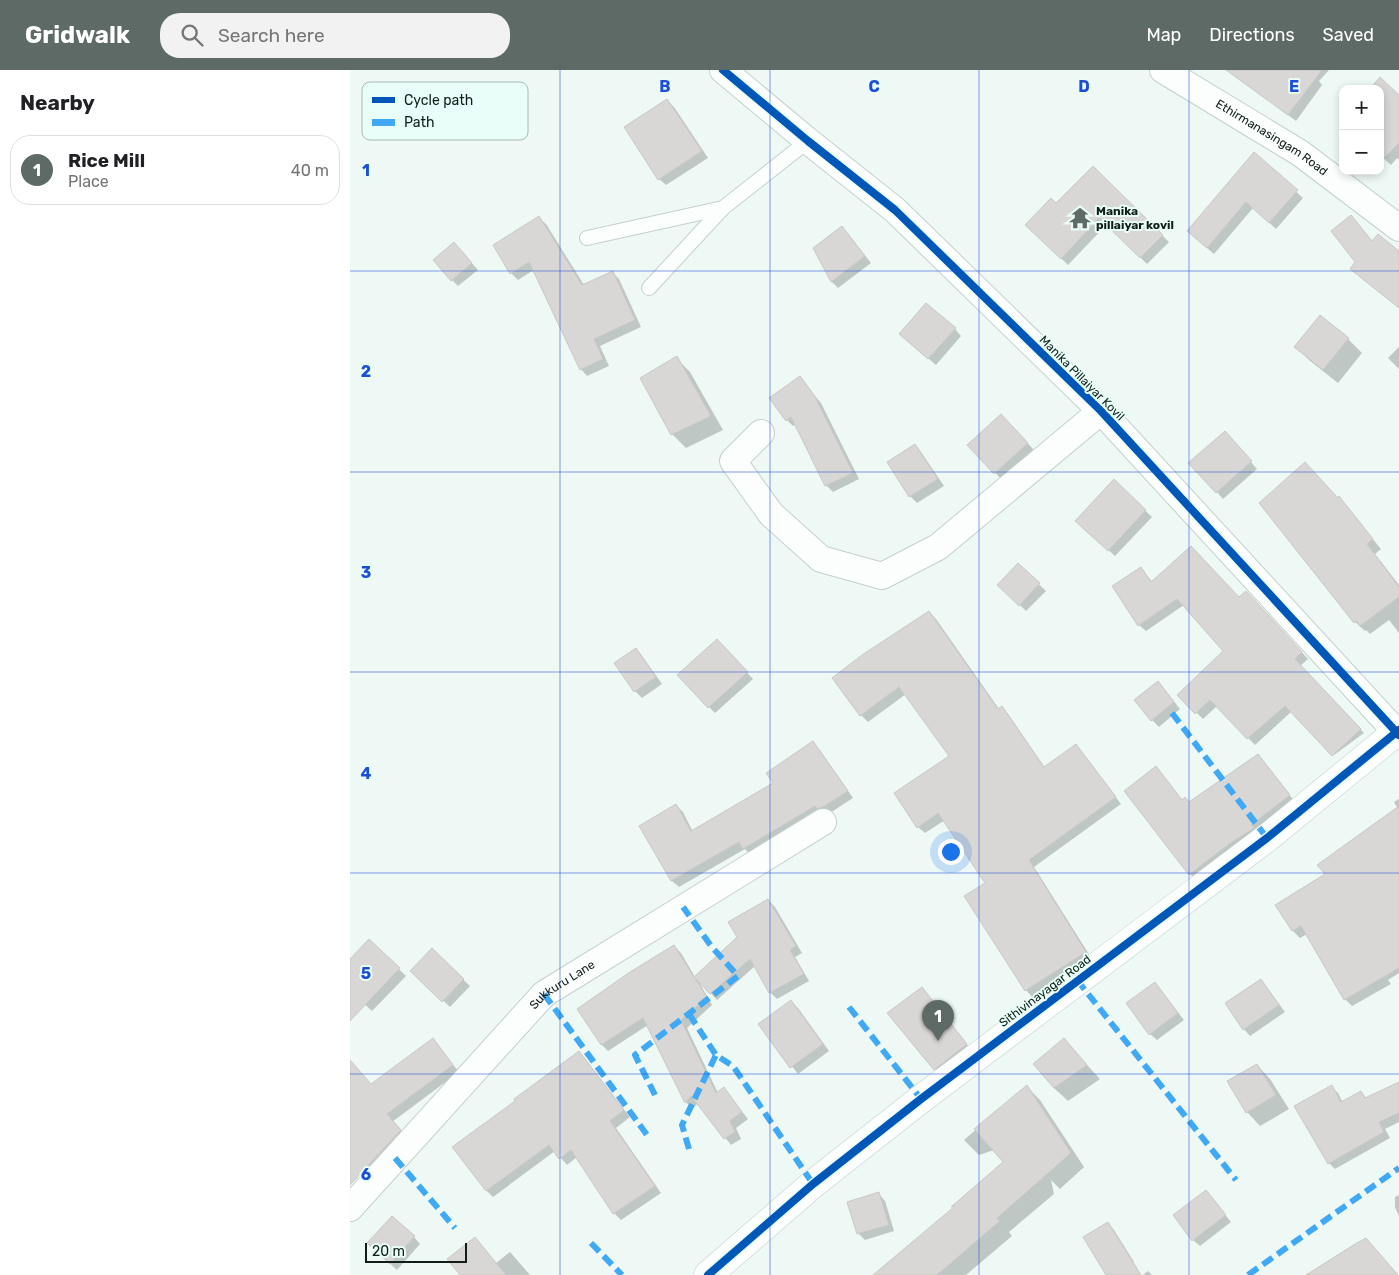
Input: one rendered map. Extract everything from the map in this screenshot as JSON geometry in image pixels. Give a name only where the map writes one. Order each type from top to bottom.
[{"type":"street","name":"Manika Pillaiyar Kovil","points":[[723,70],[895,210],[1101,411],[1398,732]]},
{"type":"street","name":"Ethirmanasingam Road","points":[[1163,70],[1300,153],[1399,228]]},
{"type":"street","points":[[761,433],[732,461],[771,514],[821,559],[882,576],[938,547],[1101,411]]},
{"type":"street","name":"Sithivinayagar Road","points":[[708,1275],[813,1184],[937,1087],[1267,838],[1398,732]]},
{"type":"street","name":"Sukkuru Lane","points":[[350,1208],[544,994],[824,822]]},
{"type":"lane","points":[[649,288],[723,208],[808,141]]},
{"type":"lane","points":[[587,238],[723,208]]},
{"type":"building","points":[[1226,70],[1322,70],[1288,115]]},
{"type":"building","points":[[1380,77],[1399,95],[1399,143],[1384,158],[1384,85],[1373,85]]},
{"type":"building","points":[[667,99],[702,151],[658,180],[624,127]]},
{"type":"building","points":[[1254,152],[1298,190],[1269,223],[1246,202],[1207,248],[1187,231]]},
{"type":"building","points":[[1093,166],[1163,235],[1140,258],[1099,218],[1061,259],[1025,225],[1051,198],[1056,203]]},
{"type":"building","points":[[1351,215],[1372,241],[1378,234],[1399,251],[1399,308],[1350,269],[1355,262],[1331,231]]},
{"type":"building","points":[[539,216],[582,285],[613,271],[635,320],[594,339],[603,359],[580,370],[529,262],[510,274],[493,245]]},
{"type":"building","points":[[842,226],[865,256],[831,282],[813,248]]},
{"type":"building","points":[[454,242],[472,263],[451,281],[433,260]]},
{"type":"building","points":[[926,303],[956,328],[928,359],[899,334]]},
{"type":"building","points":[[1320,315],[1349,338],[1323,370],[1294,347]]},
{"type":"building","points":[[677,356],[711,416],[671,435],[640,378]]},
{"type":"building","points":[[800,376],[814,395],[853,473],[825,486],[791,417],[786,421],[769,398]]},
{"type":"building","points":[[1001,414],[1028,443],[994,474],[967,445]]},
{"type":"building","points":[[1225,431],[1252,461],[1216,493],[1188,463]]},
{"type":"building","points":[[915,444],[938,479],[909,497],[887,462]]},
{"type":"building","points":[[1305,462],[1338,498],[1339,496],[1373,539],[1367,544],[1399,587],[1399,597],[1360,626],[1356,621],[1354,623],[1259,503]]},
{"type":"building","points":[[1114,479],[1146,510],[1108,551],[1075,521]]},
{"type":"building","points":[[1191,546],[1239,597],[1246,591],[1302,652],[1295,659],[1361,729],[1332,756],[1285,706],[1247,739],[1210,700],[1195,714],[1177,695],[1223,651],[1177,599],[1138,626],[1112,586],[1141,567],[1151,582]]},
{"type":"building","points":[[1018,563],[1040,583],[1019,606],[997,585]]},
{"type":"building","points":[[929,611],[998,709],[1002,706],[1044,767],[1076,744],[1116,797],[1029,860],[1086,952],[1025,991],[964,896],[985,883],[938,813],[917,828],[894,793],[949,756],[899,687],[860,716],[832,678],[862,655]]},
{"type":"building","points":[[717,639],[748,672],[708,708],[677,675]]},
{"type":"building","points":[[636,648],[656,677],[634,692],[614,663]]},
{"type":"building","points":[[1158,681],[1174,702],[1151,721],[1134,700]]},
{"type":"building","points":[[813,741],[848,791],[823,807],[817,809],[815,806],[743,849],[739,842],[671,881],[639,826],[676,804],[691,831],[773,783],[766,773]]},
{"type":"building","points":[[1258,754],[1290,795],[1251,825],[1254,828],[1229,844],[1189,875],[1124,791],[1156,766],[1182,800],[1185,797],[1189,802]]},
{"type":"building","points":[[1399,806],[1399,968],[1344,1000],[1301,926],[1292,931],[1275,905],[1325,874],[1317,865]]},
{"type":"building","points":[[768,899],[796,946],[790,950],[804,974],[769,993],[750,959],[710,994],[695,978],[707,997],[681,1020],[716,1093],[724,1087],[742,1112],[730,1121],[735,1132],[724,1139],[691,1096],[685,1103],[643,1018],[601,1045],[577,1009],[630,972],[674,945],[694,977],[737,937],[728,922]]},
{"type":"building","points":[[369,939],[400,968],[350,1021],[350,959]]},
{"type":"building","points":[[432,948],[464,979],[442,1002],[410,971]]},
{"type":"building","points":[[1261,979],[1279,1005],[1243,1030],[1225,1003]]},
{"type":"building","points":[[1155,982],[1178,1013],[1149,1035],[1126,1003]]},
{"type":"building","points":[[922,987],[967,1044],[934,1070],[887,1013]]},
{"type":"building","points":[[791,1000],[823,1044],[790,1068],[758,1024]]},
{"type":"building","points":[[433,1038],[453,1065],[387,1114],[401,1130],[350,1185],[350,1060],[371,1084]]},
{"type":"building","points":[[1064,1038],[1087,1065],[1054,1088],[1033,1064]]},
{"type":"building","points":[[579,1051],[624,1110],[610,1121],[655,1186],[613,1214],[571,1150],[559,1159],[549,1145],[486,1191],[452,1147]]},
{"type":"building","points":[[1257,1064],[1276,1095],[1246,1113],[1227,1081]]},
{"type":"building","points":[[1399,1082],[1399,1113],[1379,1122],[1384,1132],[1328,1164],[1294,1106],[1332,1085],[1341,1102],[1361,1091],[1365,1098]]},
{"type":"building","points":[[1027,1085],[1071,1153],[997,1218],[1000,1221],[937,1275],[873,1275],[955,1206],[951,1207],[1003,1162],[974,1129]]},
{"type":"building","points":[[1206,1190],[1226,1215],[1192,1241],[1173,1215]]},
{"type":"building","points":[[879,1192],[889,1225],[857,1234],[847,1202]]},
{"type":"building","points":[[392,1216],[415,1236],[390,1264],[367,1243]]},
{"type":"building","points":[[1108,1222],[1141,1275],[1106,1275],[1083,1237]]},
{"type":"building","points":[[475,1237],[506,1275],[460,1275],[447,1259]]},
{"type":"building","points":[[1366,1238],[1398,1275],[1306,1275],[1355,1244]]},
{"type":"marked path","points":[[1172,713],[1267,838]]},
{"type":"marked path","points":[[655,1095],[635,1055],[738,976],[711,946],[683,907]]},
{"type":"marked path","points":[[1077,980],[1236,1180]]},
{"type":"marked path","points":[[544,994],[650,1139]]},
{"type":"marked path","points":[[849,1007],[921,1099]]},
{"type":"marked path","points":[[689,1014],[716,1055],[733,1066],[813,1184]]},
{"type":"marked path","points":[[689,1149],[682,1125],[716,1055]]},
{"type":"marked path","points":[[395,1158],[455,1228]]},
{"type":"marked path","points":[[1248,1275],[1399,1168]]},
{"type":"marked path","points":[[591,1243],[622,1275]]},
{"type":"cycle path","points":[[723,70],[895,210],[1101,411],[1399,735]]},
{"type":"cycle path","points":[[708,1275],[813,1184],[921,1099],[1267,838],[1399,730]]},
{"type":"place","name":"Manika pillaiyar kovil","points":[[1080,218]]},
{"type":"place","name":"Rice Mill","points":[[938,1041]]}]
